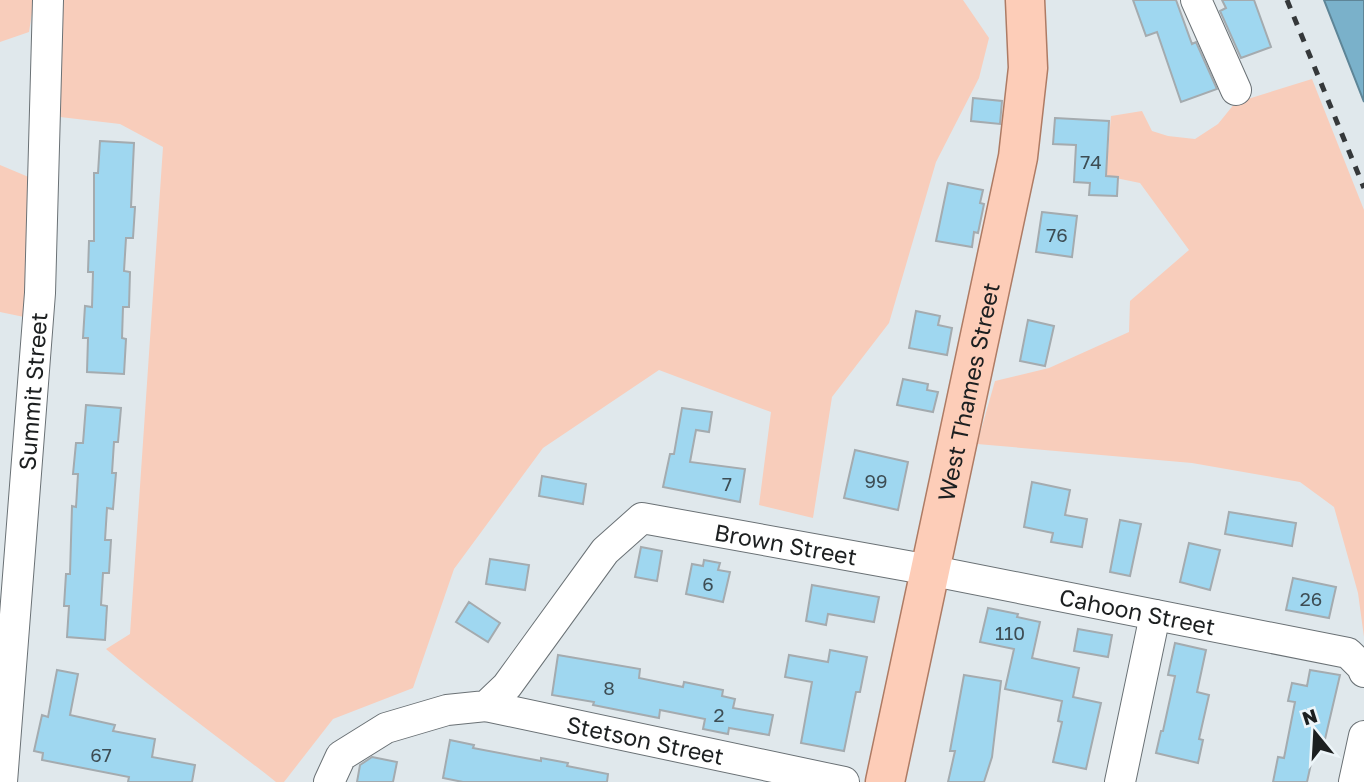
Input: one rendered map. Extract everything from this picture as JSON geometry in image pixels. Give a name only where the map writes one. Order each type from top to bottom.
[{"type":"main road","name":"West Thames Street","points":[[885,782],[1018,157],[1028,68],[1026,0]]},
{"type":"street","name":"Summit Street","points":[[2,782],[7,622],[40,293],[48,0]]},
{"type":"street","points":[[1196,0],[1236,90]]},
{"type":"street","name":"Brown Street","points":[[486,706],[507,686],[605,551],[642,518],[929,570]]},
{"type":"street","name":"Cahoon Street","points":[[929,570],[1155,615],[1356,663]]},
{"type":"street","points":[[1120,782],[1155,615]]},
{"type":"street","name":"Stetson Street","points":[[329,782],[341,756],[386,728],[447,710],[486,706],[844,782]]},
{"type":"street","points":[[1354,782],[1364,736]]},
{"type":"shaded area","points":[[0,0],[34,0],[29,32],[0,42]]},
{"type":"shaded area","points":[[55,0],[963,0],[989,38],[979,78],[936,162],[889,323],[832,397],[813,518],[759,505],[771,412],[659,370],[543,448],[454,569],[413,688],[333,719],[284,782],[276,782],[106,649],[130,634],[163,147],[120,124],[60,117]]},
{"type":"shaded area","points":[[1312,79],[1364,210],[1364,637],[1358,593],[1334,507],[1300,482],[1192,463],[977,444],[995,381],[1049,368],[1129,332],[1130,301],[1189,250],[1140,183],[1106,176],[1111,116],[1142,111],[1152,131],[1195,139],[1218,124],[1235,103]]},
{"type":"shaded area","points":[[0,165],[31,178],[24,317],[0,312]]},
{"type":"water","points":[[1324,0],[1364,0],[1364,102]]},
{"type":"building","points":[[1133,0],[1176,0],[1192,44],[1196,42],[1217,89],[1181,102],[1157,32],[1146,36]]},
{"type":"building","points":[[1222,0],[1254,0],[1271,47],[1241,58],[1220,11],[1226,8]]},
{"type":"building","points":[[973,98],[1002,101],[1000,124],[971,121]]},
{"type":"building","points":[[1055,118],[1109,121],[1106,176],[1118,177],[1117,196],[1089,195],[1090,183],[1074,182],[1076,145],[1053,144]]},
{"type":"building","points":[[100,141],[134,143],[131,207],[135,207],[133,238],[126,238],[124,271],[130,272],[129,307],[123,307],[122,338],[126,339],[124,374],[87,372],[88,338],[83,338],[85,306],[92,307],[93,272],[88,272],[89,241],[94,241],[94,173],[98,173]]},
{"type":"building","points":[[948,183],[983,190],[980,203],[984,204],[978,233],[974,232],[972,247],[936,241]]},
{"type":"building","points":[[1042,212],[1077,216],[1072,257],[1036,252]]},
{"type":"building","points":[[916,311],[940,316],[938,325],[952,328],[947,355],[909,348]]},
{"type":"building","points":[[1028,320],[1054,326],[1045,366],[1020,361]]},
{"type":"building","points":[[903,379],[928,384],[927,390],[938,392],[933,412],[897,405]]},
{"type":"building","points":[[86,405],[121,408],[118,442],[114,442],[112,473],[116,473],[113,509],[107,508],[105,540],[111,540],[109,573],[103,573],[101,605],[107,606],[105,640],[67,637],[69,606],[64,606],[66,574],[70,574],[72,506],[76,507],[78,474],[73,474],[76,443],[83,443]]},
{"type":"building","points":[[682,408],[712,412],[709,432],[696,430],[690,462],[745,469],[740,502],[663,487],[670,454],[674,454]]},
{"type":"building","points":[[855,450],[908,462],[898,510],[844,498]]},
{"type":"building","points":[[542,476],[586,484],[583,504],[539,496]]},
{"type":"building","points":[[1032,482],[1070,490],[1065,515],[1087,519],[1082,547],[1051,542],[1053,533],[1024,527]]},
{"type":"building","points":[[1229,512],[1296,523],[1292,546],[1225,534]]},
{"type":"building","points":[[1120,520],[1141,524],[1130,576],[1110,572]]},
{"type":"building","points":[[1189,543],[1220,550],[1210,590],[1180,582]]},
{"type":"building","points":[[641,547],[662,551],[657,581],[635,577]]},
{"type":"building","points":[[490,559],[529,565],[525,590],[486,584]]},
{"type":"building","points":[[704,560],[720,563],[718,570],[730,572],[723,602],[686,594],[692,564],[703,566]]},
{"type":"building","points":[[1293,578],[1336,587],[1329,618],[1286,610]]},
{"type":"building","points":[[812,585],[879,597],[874,622],[828,614],[826,625],[806,621]]},
{"type":"building","points":[[469,602],[500,623],[488,642],[456,622]]},
{"type":"building","points":[[988,608],[1040,622],[1032,658],[1079,668],[1073,697],[1101,703],[1086,769],[1053,762],[1062,722],[1058,721],[1062,701],[1005,689],[1014,649],[980,642]]},
{"type":"building","points":[[1078,629],[1112,635],[1108,657],[1074,651]]},
{"type":"building","points":[[1175,643],[1206,650],[1197,692],[1209,695],[1199,739],[1203,740],[1198,763],[1156,753],[1175,676],[1168,675]]},
{"type":"building","points":[[830,650],[867,657],[860,692],[856,692],[844,751],[801,743],[812,682],[785,677],[789,655],[828,662]]},
{"type":"building","points":[[558,655],[640,669],[639,678],[683,687],[684,682],[723,690],[722,696],[735,699],[733,708],[773,715],[769,735],[729,728],[728,734],[703,729],[705,719],[660,710],[659,718],[552,695]]},
{"type":"building","points":[[57,670],[78,674],[70,715],[115,725],[113,731],[155,739],[152,757],[195,765],[192,782],[128,782],[129,777],[42,760],[43,753],[34,751],[42,715],[48,717]]},
{"type":"building","points":[[1310,670],[1340,675],[1322,752],[1314,750],[1307,782],[1273,782],[1278,757],[1284,758],[1295,702],[1288,701],[1292,683],[1307,686]]},
{"type":"building","points":[[964,675],[1001,681],[992,757],[984,782],[948,782],[955,751],[950,751]]},
{"type":"building","points":[[450,740],[474,745],[473,748],[541,761],[541,758],[568,763],[567,766],[608,774],[607,782],[463,782],[443,778]]},
{"type":"building","points":[[372,757],[397,762],[393,782],[357,782],[360,765]]},
{"type":"railway","points":[[1287,0],[1364,188]]}]
